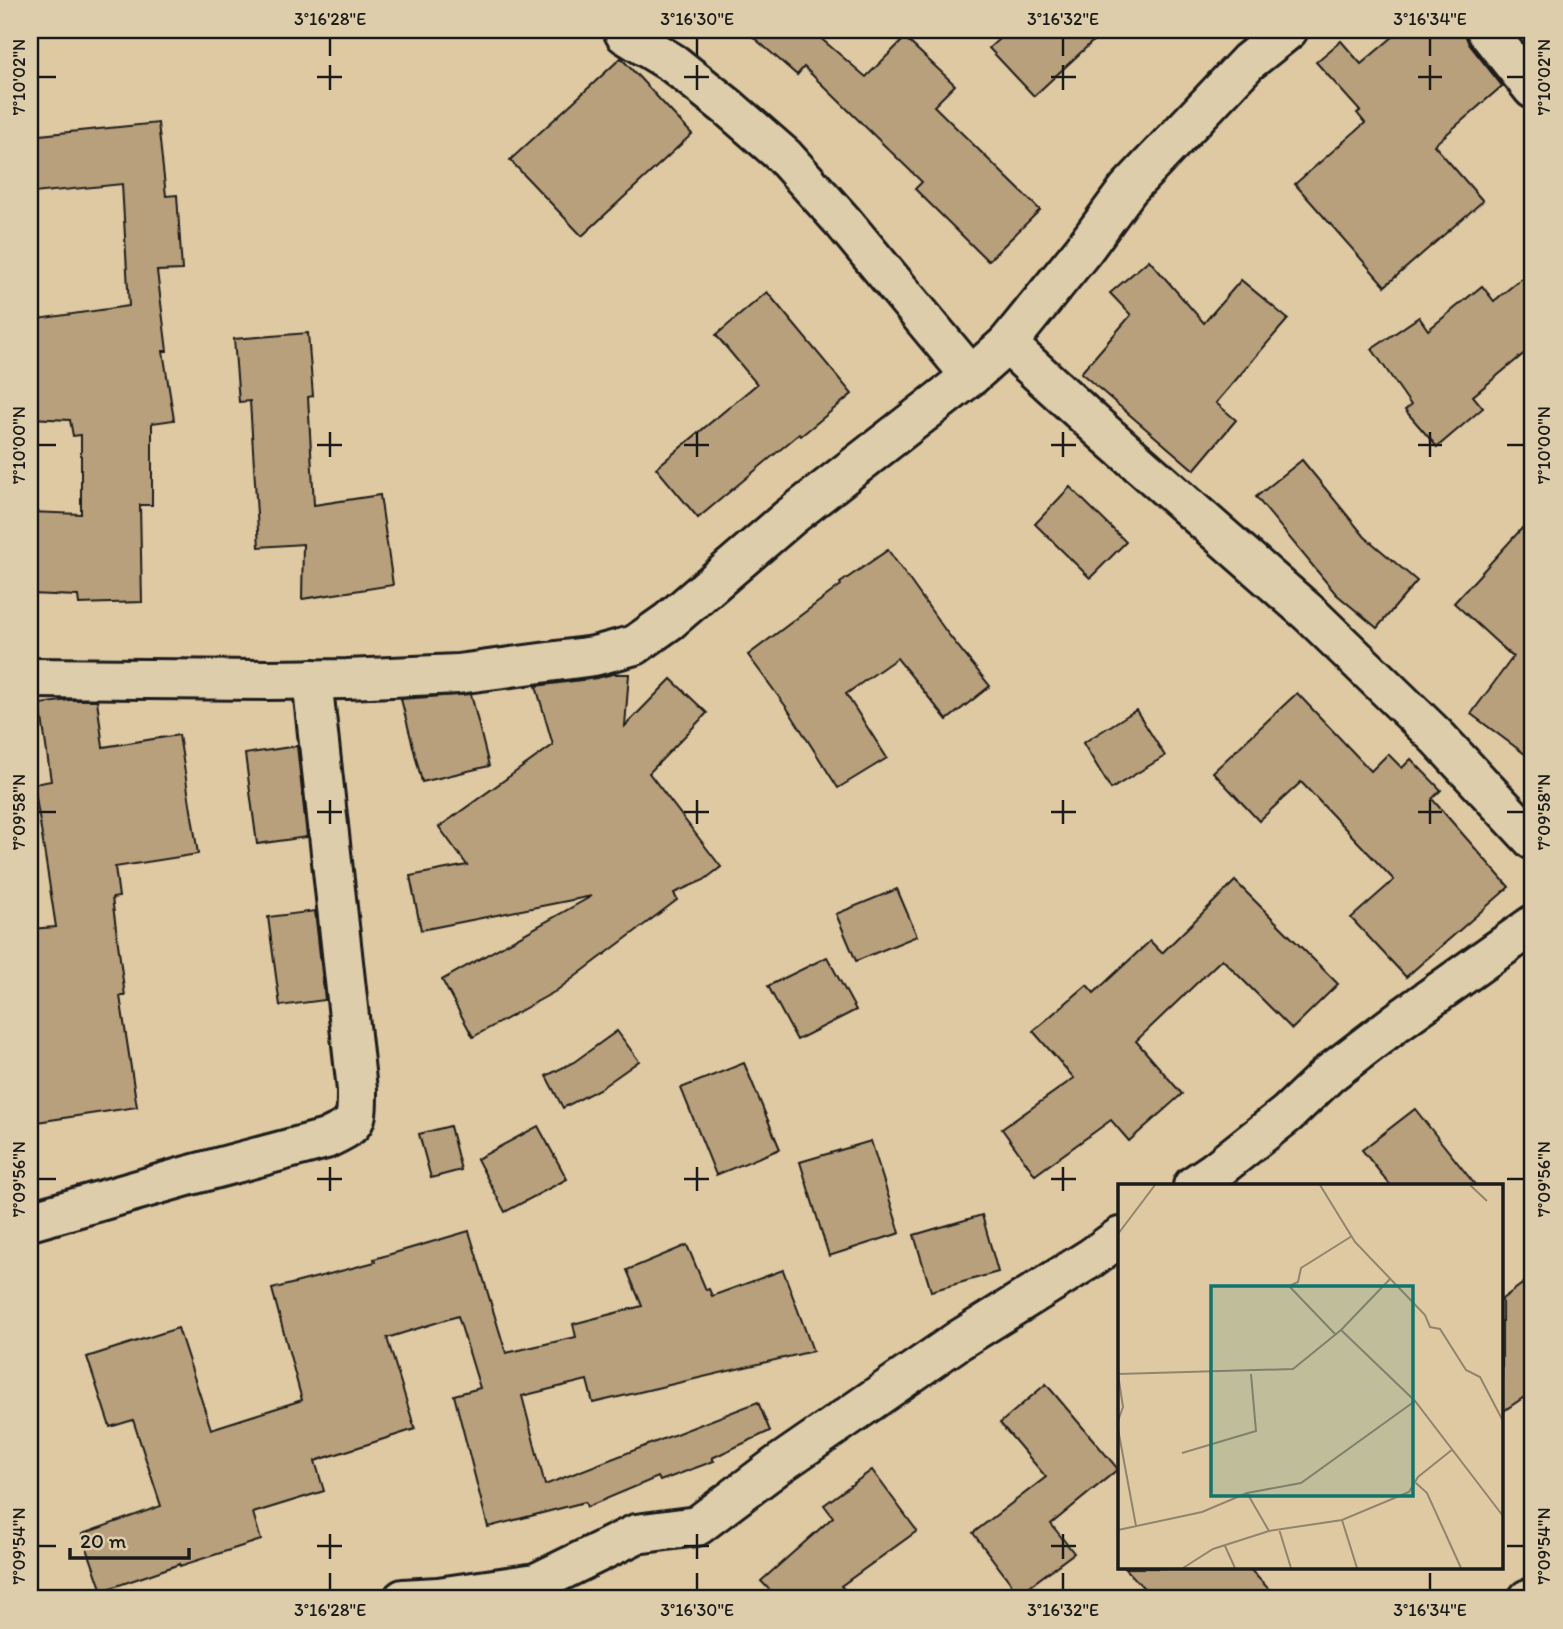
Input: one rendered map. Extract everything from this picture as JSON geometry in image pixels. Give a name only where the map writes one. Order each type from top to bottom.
[{"type":"street","points":[[623,30],[625,34],[674,64],[784,156],[844,223],[971,376]]},
{"type":"street","points":[[30,678],[312,679],[457,674],[594,656],[635,645],[669,621],[790,517],[971,376],[1007,344],[1084,249],[1128,189],[1248,62],[1288,30]]},
{"type":"street","points":[[1486,30],[1533,89]]},
{"type":"street","points":[[1007,344],[1310,614],[1438,738],[1533,840]]},
{"type":"street","points":[[30,1221],[187,1175],[326,1139],[348,1129],[357,1115],[356,1076],[312,679]]},
{"type":"street","points":[[1196,1184],[1287,1114],[1329,1074],[1533,925]]},
{"type":"street","points":[[402,1599],[438,1597],[536,1583],[636,1535],[697,1526],[778,1465],[948,1348],[1118,1238]]},
{"type":"street","points":[[1528,1599],[1533,1599]]},
{"type":"building","points":[[745,30],[811,30],[866,77],[905,38],[955,85],[934,106],[1040,210],[988,261],[915,189],[922,182],[804,67],[797,75]]},
{"type":"building","points":[[1009,30],[1105,30],[1034,96],[989,48]]},
{"type":"building","points":[[1401,30],[1465,30],[1469,44],[1502,86],[1434,145],[1483,201],[1385,286],[1295,184],[1365,123],[1357,113],[1360,111],[1316,62],[1341,41],[1361,64]]},
{"type":"building","points":[[621,58],[692,134],[582,236],[510,160]]},
{"type":"building","points":[[158,123],[166,196],[177,195],[182,270],[157,271],[167,351],[163,351],[174,420],[152,423],[152,505],[140,505],[142,602],[79,604],[78,596],[30,594],[30,512],[81,514],[81,435],[73,436],[70,420],[30,418],[30,320],[129,306],[122,184],[34,193],[30,136]]},
{"type":"building","points":[[1149,260],[1204,323],[1241,280],[1288,319],[1216,403],[1236,420],[1194,470],[1081,373],[1131,315],[1110,293]]},
{"type":"building","points":[[1533,269],[1533,346],[1473,396],[1483,408],[1437,447],[1405,410],[1411,405],[1372,349],[1419,317],[1428,330],[1482,286],[1494,301]]},
{"type":"building","points":[[767,292],[852,394],[698,518],[656,468],[757,384],[716,335]]},
{"type":"building","points":[[308,333],[313,396],[308,397],[314,505],[380,495],[393,585],[302,599],[303,544],[259,547],[250,401],[239,402],[234,339]]},
{"type":"building","points":[[1302,460],[1365,537],[1417,581],[1377,628],[1336,594],[1256,497]]},
{"type":"building","points":[[1070,487],[1126,542],[1090,578],[1035,524]]},
{"type":"building","points":[[1533,516],[1533,760],[1471,714],[1513,657],[1454,603]]},
{"type":"building","points":[[888,550],[948,634],[990,686],[947,720],[897,658],[846,694],[887,758],[838,788],[787,708],[748,655],[841,585],[840,583]]},
{"type":"building","points":[[629,674],[625,726],[671,679],[707,713],[649,773],[721,867],[704,880],[674,893],[677,900],[556,991],[473,1037],[442,980],[592,896],[421,930],[410,876],[467,865],[439,827],[553,745],[536,686]]},
{"type":"building","points":[[1297,693],[1371,771],[1388,754],[1402,768],[1411,759],[1441,790],[1432,799],[1509,887],[1406,977],[1351,918],[1394,880],[1301,782],[1259,821],[1213,772]]},
{"type":"building","points":[[471,694],[489,766],[422,782],[401,699]]},
{"type":"building","points":[[97,700],[103,747],[179,735],[198,854],[115,867],[119,897],[112,898],[125,996],[120,996],[137,1107],[30,1123],[30,929],[56,927],[34,784],[51,781],[40,704]]},
{"type":"building","points":[[1136,710],[1165,756],[1111,789],[1083,743]]},
{"type":"building","points":[[297,746],[307,837],[257,844],[245,754]]},
{"type":"building","points":[[1235,881],[1338,984],[1292,1029],[1222,959],[1136,1041],[1182,1094],[1129,1141],[1111,1120],[1035,1175],[1002,1129],[1074,1078],[1033,1031],[1087,985],[1094,993],[1150,941],[1162,953]]},
{"type":"building","points":[[897,889],[917,936],[856,961],[836,914]]},
{"type":"building","points":[[315,911],[325,1000],[280,1006],[268,917]]},
{"type":"building","points":[[827,957],[856,1010],[797,1040],[768,986]]},
{"type":"building","points":[[617,1031],[639,1061],[601,1088],[563,1108],[546,1076],[574,1062]]},
{"type":"building","points":[[744,1063],[780,1149],[716,1175],[681,1088]]},
{"type":"building","points":[[1415,1109],[1474,1184],[1389,1184],[1362,1150]]},
{"type":"building","points":[[450,1126],[461,1170],[431,1178],[419,1134]]},
{"type":"building","points":[[538,1126],[567,1179],[505,1212],[477,1159]]},
{"type":"building","points":[[871,1141],[900,1233],[829,1256],[800,1162]]},
{"type":"building","points":[[982,1215],[998,1272],[931,1291],[914,1235]]},
{"type":"building","points":[[469,1231],[506,1353],[576,1337],[573,1324],[642,1306],[627,1270],[687,1245],[706,1290],[709,1289],[712,1296],[783,1270],[813,1351],[593,1403],[587,1380],[522,1396],[545,1485],[758,1402],[770,1431],[712,1458],[714,1461],[660,1481],[658,1477],[587,1507],[585,1502],[488,1527],[454,1395],[480,1388],[458,1316],[387,1338],[415,1429],[315,1461],[324,1491],[253,1513],[261,1540],[102,1591],[82,1534],[161,1506],[133,1420],[110,1427],[87,1357],[178,1328],[211,1429],[302,1400],[272,1289],[375,1262],[374,1259]]},
{"type":"building","points":[[1533,1276],[1533,1391],[1504,1411],[1504,1298]]},
{"type":"building","points":[[1046,1384],[1118,1469],[1051,1524],[1074,1553],[1019,1594],[973,1533],[1046,1477],[1000,1423]]},
{"type":"building","points":[[872,1470],[917,1531],[841,1586],[853,1599],[778,1599],[761,1581],[833,1517],[824,1505]]},
{"type":"building","points":[[1127,1570],[1251,1570],[1278,1599],[1154,1599]]}]
